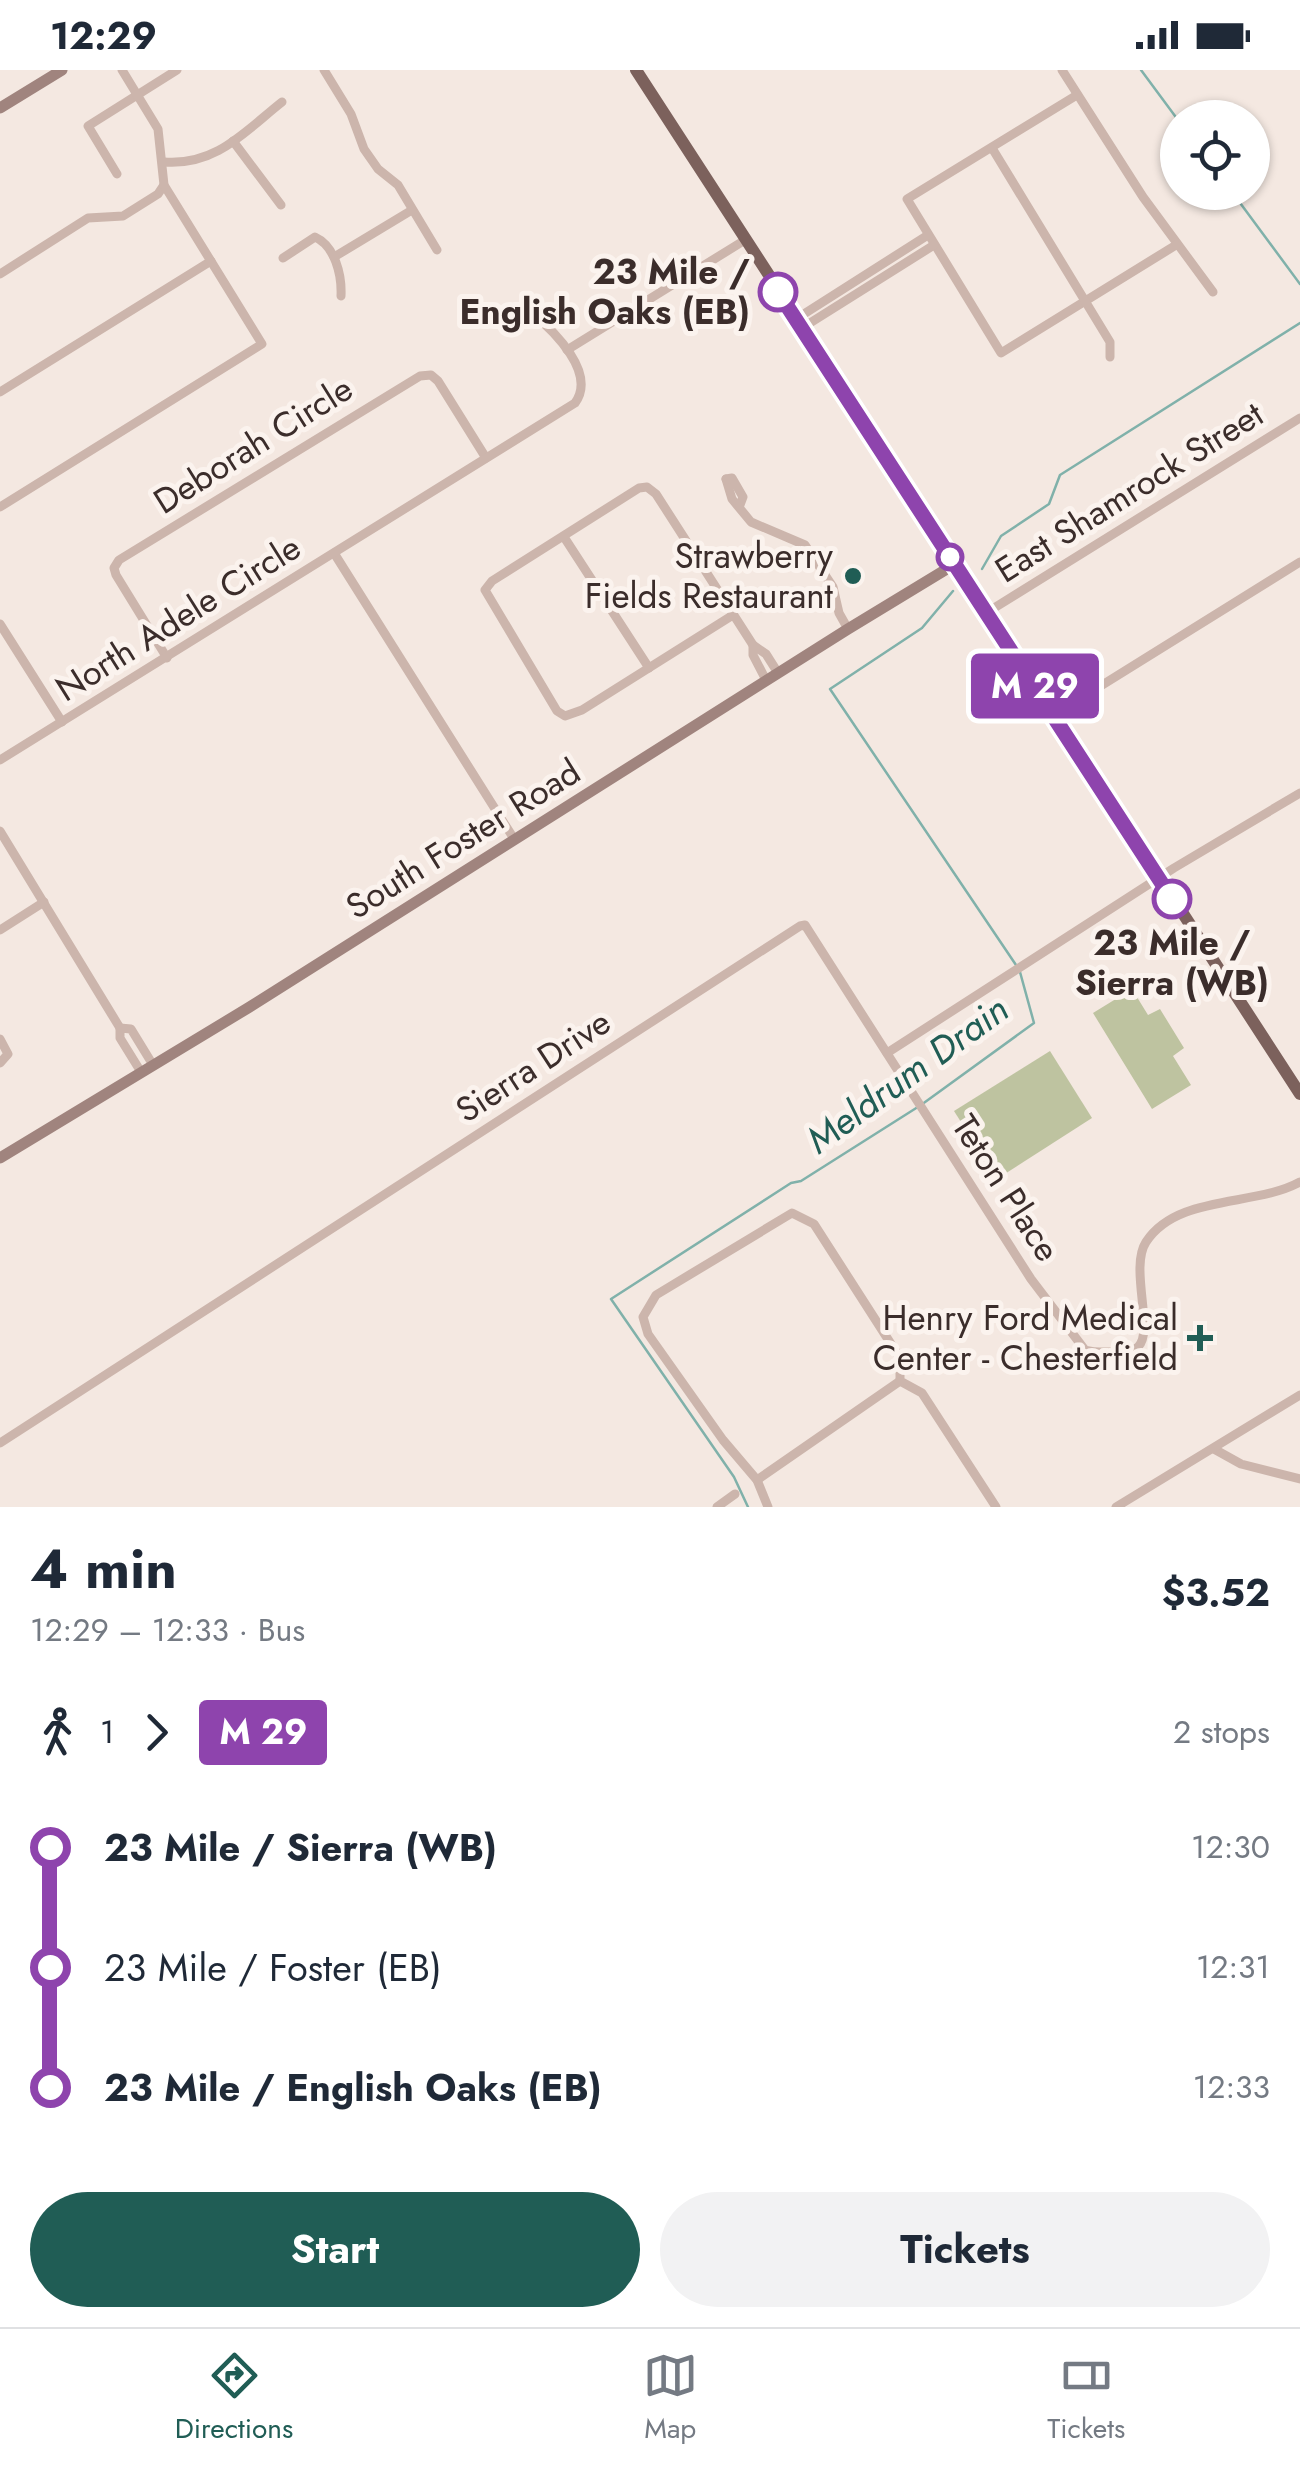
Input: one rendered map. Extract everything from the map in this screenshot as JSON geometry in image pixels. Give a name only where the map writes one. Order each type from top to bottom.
[{"type":"main road","points":[[636,70],[1300,1094]]},
{"type":"street","points":[[0,108],[62,70]]},
{"type":"street","points":[[0,507],[262,344],[164,185],[158,129],[122,70]]},
{"type":"street","points":[[117,174],[88,126],[177,70]]},
{"type":"street","points":[[324,70],[351,114],[364,149],[378,168],[394,180],[436,250]]},
{"type":"street","points":[[1062,70],[1176,244],[1214,292]]},
{"type":"street","points":[[1077,95],[907,199],[1001,353],[1176,244]]},
{"type":"street","points":[[164,162],[200,160],[234,140],[282,102]]},
{"type":"street","points":[[234,140],[281,206]]},
{"type":"street","points":[[992,148],[1110,342],[1110,357]]},
{"type":"street","points":[[0,274],[88,218],[123,216],[158,194],[164,185]]},
{"type":"street","points":[[334,257],[412,210]]},
{"type":"street","points":[[283,258],[315,237],[326,244],[334,257],[342,296]]},
{"type":"street","points":[[532,314],[567,350],[744,240]]},
{"type":"street","points":[[799,324],[931,240]]},
{"type":"street","points":[[0,392],[211,262]]},
{"type":"street","name":"North Adele Circle","points":[[0,760],[574,404],[580,397],[578,370],[567,350]]},
{"type":"street","name":"Deborah Circle","points":[[167,658],[116,576],[118,560],[420,376],[431,375],[438,380],[486,458]]},
{"type":"street","name":"East Shamrock Street","points":[[986,613],[1300,418]]},
{"type":"street","points":[[726,479],[732,499],[756,526],[805,545],[833,587],[839,613],[848,628]]},
{"type":"street","points":[[733,615],[582,710],[563,716],[485,590],[492,580],[639,488],[648,487],[753,645],[766,654],[778,672]]},
{"type":"street","points":[[564,536],[648,668]]},
{"type":"street","points":[[334,553],[514,838]]},
{"type":"street","points":[[1054,715],[1300,562]]},
{"type":"street","name":"South Foster Road","points":[[0,1158],[248,1008],[955,564]]},
{"type":"street","points":[[0,624],[62,722]]},
{"type":"street","points":[[753,645],[766,680]]},
{"type":"street","points":[[887,1053],[1159,878],[1300,794]]},
{"type":"street","points":[[0,832],[120,1028],[120,1038],[141,1072]]},
{"type":"street","points":[[0,930],[44,902]]},
{"type":"street","name":"Teton Place","points":[[804,925],[1031,1279],[1080,1345],[1092,1352],[1128,1351],[1140,1343],[1143,1330],[1139,1262],[1145,1243],[1156,1230],[1199,1208],[1275,1194],[1300,1182]]},
{"type":"street","name":"Sierra Drive","points":[[0,1443],[793,928],[804,925]]},
{"type":"street","points":[[120,1028],[131,1030],[153,1064]]},
{"type":"street","points":[[0,1039],[4,1060]]},
{"type":"street","points":[[768,1507],[757,1480],[723,1440],[648,1334],[644,1312],[656,1295],[782,1216],[797,1214],[814,1224],[900,1358],[900,1381]]},
{"type":"street","points":[[757,1480],[900,1381]]},
{"type":"street","points":[[900,1381],[922,1392],[996,1507]]},
{"type":"street","points":[[1116,1507],[1300,1396]]},
{"type":"street","points":[[1214,1449],[1241,1464],[1300,1480]]},
{"type":"street","points":[[717,1507],[736,1494]]},
{"type":"green space","points":[[1132,989],[1148,1015],[1160,1009],[1184,1048],[1173,1056],[1191,1085],[1152,1109],[1093,1013]]},
{"type":"green space","points":[[1050,1051],[1092,1118],[997,1179],[954,1111]]},
{"type":"waterway","name":"Meldrum Drain","points":[[1141,70],[1163,100]]},
{"type":"waterway","name":"Meldrum Drain","points":[[1245,210],[1300,284]]},
{"type":"waterway","name":"Meldrum Drain","points":[[982,569],[1001,536],[1049,504],[1060,475],[1300,323]]},
{"type":"waterway","name":"Meldrum Drain","points":[[953,591],[922,628],[830,689],[1016,965]]},
{"type":"waterway","name":"Meldrum Drain","points":[[748,1507],[734,1477],[611,1299],[921,1105],[1034,1023],[1020,972]]},
{"type":"bus line","points":[[778,292],[1172,899]]},
{"type":"place","name":"23 Mile / English Oaks (EB)","points":[[778,292]]},
{"type":"place","name":"Strawberry Fields Restaurant","points":[[853,576]]},
{"type":"place","name":"23 Mile / Sierra (WB)","points":[[1172,899]]},
{"type":"place","name":"Henry Ford Medical Center - Chesterfield","points":[[1200,1338]]}]
